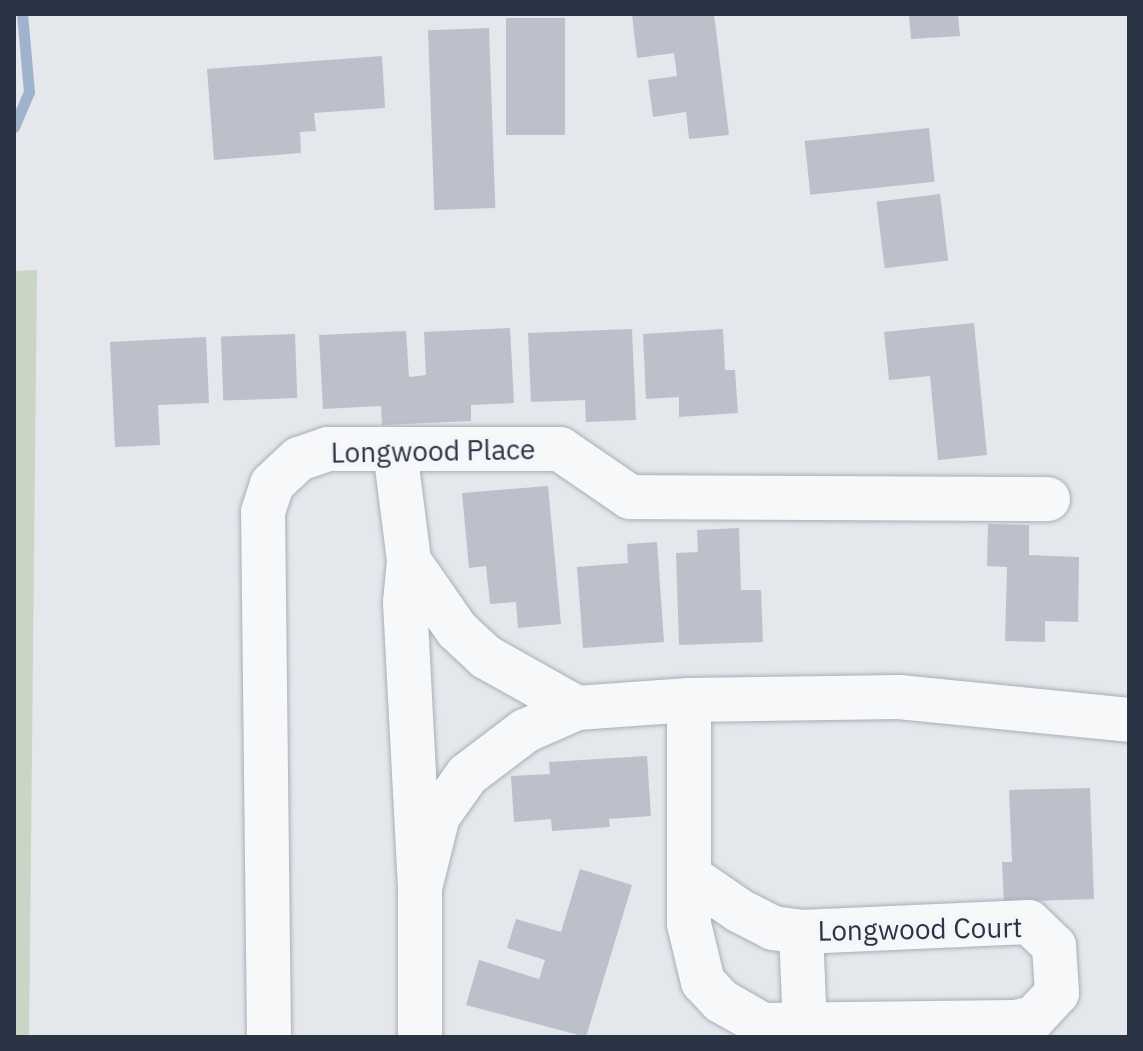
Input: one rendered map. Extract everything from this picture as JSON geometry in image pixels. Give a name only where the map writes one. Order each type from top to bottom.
[{"type":"street","name":"Longwood Place","points":[[269,1037],[263,512],[272,484],[299,459],[328,449],[560,449],[630,497],[1048,499]]},
{"type":"street","points":[[395,451],[409,561],[405,602],[409,740],[420,888],[420,1037]]},
{"type":"street","points":[[409,561],[457,630],[486,657],[577,708]]},
{"type":"street","points":[[420,888],[438,816],[467,775],[525,731],[577,708],[689,700],[899,697],[1129,720]]},
{"type":"street","name":"Longwood Court","points":[[689,700],[689,876],[689,924],[703,982],[743,1017],[763,1025],[805,1026],[1034,1018],[1057,993],[1059,974],[1054,946],[1029,922],[801,932],[773,928],[740,911],[689,876]]},
{"type":"street","name":"Longwood Court","points":[[801,932],[805,1026]]},
{"type":"green space","points":[[37,270],[29,1037],[14,1037],[14,271]]},
{"type":"building","points":[[632,14],[714,14],[729,135],[689,139],[686,112],[653,117],[648,80],[677,76],[674,53],[637,58]]},
{"type":"building","points":[[909,14],[958,14],[960,36],[911,39]]},
{"type":"building","points":[[506,18],[565,18],[565,135],[506,135]]},
{"type":"building","points":[[489,28],[495,208],[434,210],[428,30]]},
{"type":"building","points":[[382,56],[385,108],[314,113],[316,131],[300,132],[301,153],[214,160],[207,69]]},
{"type":"building","points":[[929,128],[935,182],[810,195],[805,141]]},
{"type":"building","points":[[940,194],[948,261],[885,268],[876,202]]},
{"type":"building","points":[[974,323],[987,455],[938,460],[930,376],[889,380],[884,332]]},
{"type":"building","points":[[510,328],[514,403],[471,405],[471,421],[382,425],[381,406],[323,409],[319,335],[406,331],[409,377],[426,375],[424,332]]},
{"type":"building","points":[[632,329],[636,420],[586,422],[585,400],[531,402],[528,333]]},
{"type":"building","points":[[723,329],[725,370],[735,370],[738,413],[679,417],[679,397],[646,399],[643,334]]},
{"type":"building","points":[[295,334],[297,398],[223,401],[221,337]]},
{"type":"building","points":[[206,337],[209,403],[158,405],[160,445],[115,447],[110,342]]},
{"type":"building","points":[[548,486],[561,624],[518,628],[516,602],[490,604],[486,566],[469,568],[462,493]]},
{"type":"building","points":[[988,524],[1029,525],[1029,555],[1079,557],[1078,622],[1045,621],[1045,642],[1005,641],[1007,567],[987,566]]},
{"type":"building","points":[[739,528],[741,590],[761,590],[763,642],[679,645],[676,553],[698,552],[697,530]]},
{"type":"building","points":[[657,542],[664,642],[583,648],[577,567],[628,563],[627,544]]},
{"type":"building","points":[[647,756],[651,816],[609,819],[610,827],[552,831],[551,819],[514,822],[511,776],[550,774],[549,762]]},
{"type":"building","points":[[1090,788],[1094,899],[1004,902],[1002,862],[1012,862],[1009,790]]},
{"type":"building","points":[[580,869],[632,885],[586,1037],[466,1005],[479,960],[539,979],[545,960],[507,948],[516,919],[561,932]]},
{"type":"waterway","points":[[14,127],[29,92],[22,14]]}]
